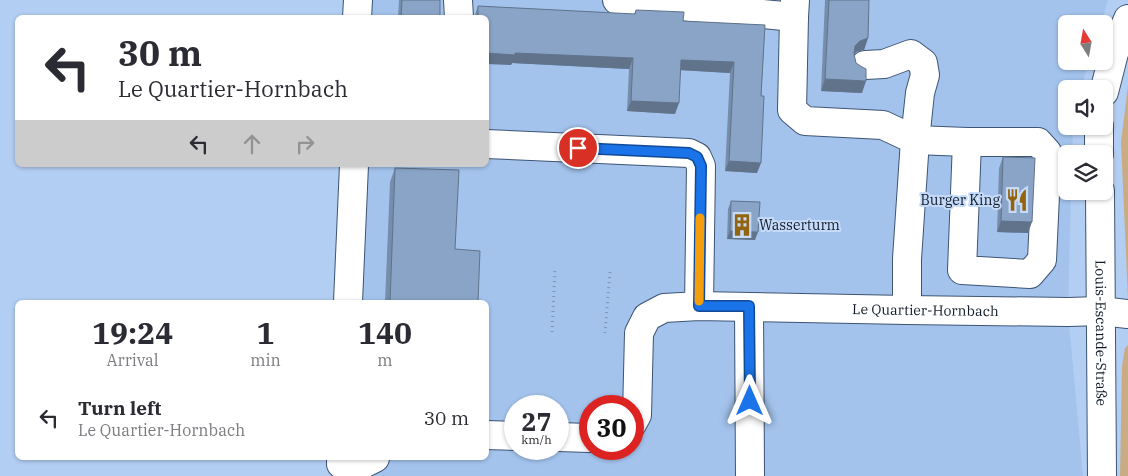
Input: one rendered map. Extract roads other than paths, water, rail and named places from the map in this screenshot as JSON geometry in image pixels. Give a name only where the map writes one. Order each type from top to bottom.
[{"type":"street","points":[[357,15],[358,0]]},
{"type":"street","points":[[458,0],[459,15]]},
{"type":"street","points":[[617,0],[795,9],[792,110],[804,121],[883,125],[914,140],[1038,142],[1047,152],[1042,260],[1030,274],[962,270],[967,142]]},
{"type":"street","points":[[1107,80],[1114,53],[1128,19]]},
{"type":"street","points":[[866,65],[884,64],[910,54],[923,63],[925,74],[920,93],[914,140],[907,259],[907,310]]},
{"type":"street","points":[[489,144],[689,153],[697,157],[701,166],[699,306]]},
{"type":"street","points":[[348,300],[354,167]]},
{"type":"street","name":"Louis-Escande-Straße","points":[[1100,200],[1102,476]]},
{"type":"street","points":[[749,306],[750,476]]},
{"type":"street","name":"Le Quartier-Hornbach","points":[[637,395],[639,333],[648,317],[664,308],[749,306],[907,310],[1101,311],[1128,314]]},
{"type":"street","points":[[489,435],[504,436]]},
{"type":"street","points":[[341,460],[341,464],[359,466],[371,460]]},
{"type":"place","name":"Burger King","points":[[1017,200]]},
{"type":"place","name":"Wasserturm","points":[[742,225]]}]
